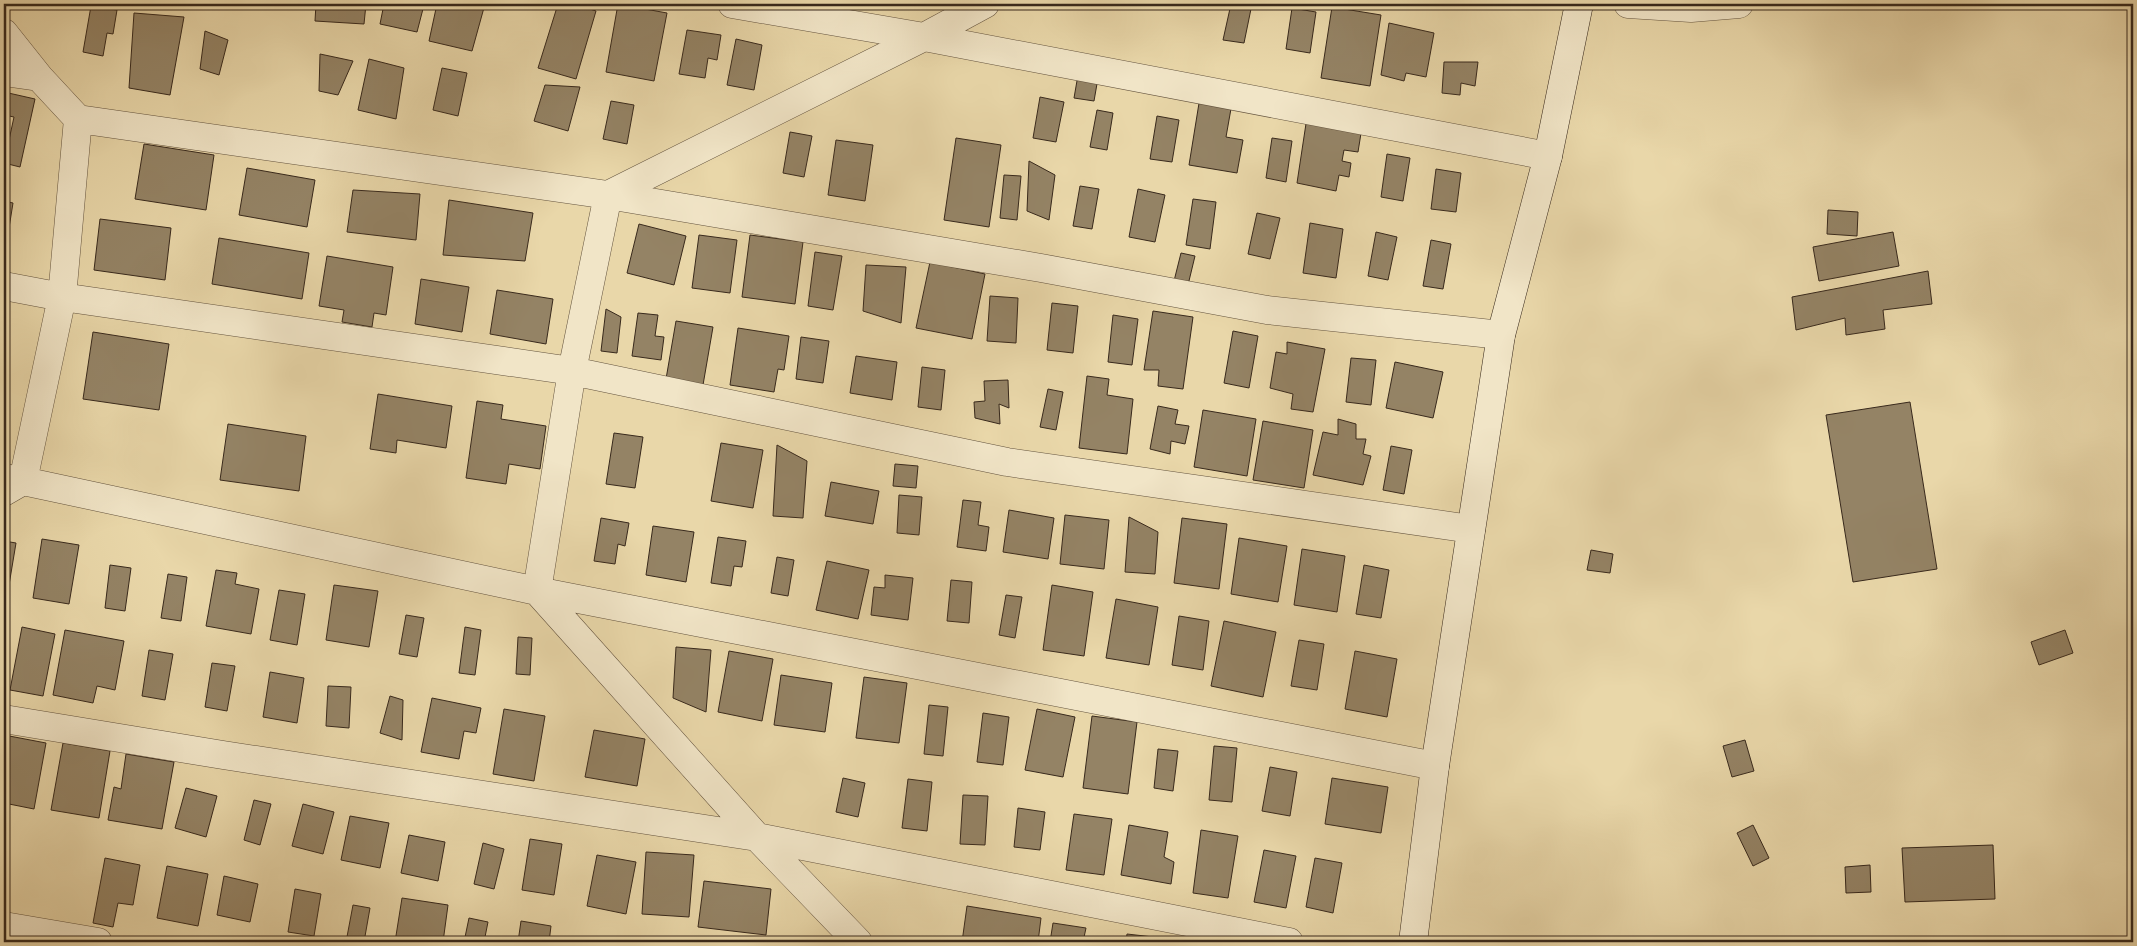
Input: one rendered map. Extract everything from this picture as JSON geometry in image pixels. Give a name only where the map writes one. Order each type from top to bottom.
[{"type":"street","points":[[732,4],[924,37],[1548,156]]},
{"type":"street","points":[[608,195],[924,37],[985,4]]},
{"type":"street","points":[[1414,942],[1435,766],[1501,334],[1548,156],[1579,4]]},
{"type":"street","points":[[1628,4],[1691,8],[1739,4]]},
{"type":"street","points":[[4,33],[38,77],[78,119],[608,195],[1041,268],[1267,310],[1501,334]]},
{"type":"street","points":[[4,72],[38,77]]},
{"type":"street","points":[[78,119],[62,297],[10,484],[537,591],[1435,766]]},
{"type":"street","points":[[537,591],[572,371],[608,195]]},
{"type":"street","points":[[4,286],[62,297],[572,371],[1006,462],[1471,529]]},
{"type":"street","points":[[537,591],[757,837],[858,942]]},
{"type":"street","points":[[4,719],[223,755],[757,837],[1289,942]]},
{"type":"street","points":[[4,926],[98,942]]},
{"type":"building","points":[[316,4],[366,4],[364,24],[315,21]]},
{"type":"building","points":[[384,4],[424,5],[417,32],[380,24]]},
{"type":"building","points":[[437,4],[485,4],[472,51],[429,41]]},
{"type":"building","points":[[558,4],[574,4],[596,11],[576,79],[538,68]]},
{"type":"building","points":[[618,4],[667,13],[654,81],[606,72]]},
{"type":"building","points":[[1231,4],[1252,4],[1244,43],[1223,40]]},
{"type":"building","points":[[1252,4],[1266,4],[1265,7]]},
{"type":"building","points":[[1284,4],[1307,4],[1307,8],[1284,7]]},
{"type":"building","points":[[91,6],[117,10],[113,34],[107,33],[103,56],[83,52]]},
{"type":"building","points":[[1332,7],[1381,15],[1370,86],[1321,78]]},
{"type":"building","points":[[1292,8],[1316,12],[1310,53],[1286,49]]},
{"type":"building","points":[[134,13],[184,17],[170,95],[129,88]]},
{"type":"building","points":[[1389,23],[1434,33],[1426,77],[1406,73],[1404,81],[1381,75]]},
{"type":"building","points":[[687,30],[721,35],[717,60],[708,58],[705,78],[679,74]]},
{"type":"building","points":[[205,31],[228,40],[219,75],[200,69]]},
{"type":"building","points":[[736,39],[762,45],[754,90],[727,85]]},
{"type":"building","points":[[320,54],[353,61],[338,95],[319,91]]},
{"type":"building","points":[[369,59],[404,68],[396,119],[358,110]]},
{"type":"building","points":[[1444,62],[1478,62],[1475,86],[1461,83],[1460,95],[1442,93]]},
{"type":"building","points":[[442,68],[467,73],[458,116],[433,110]]},
{"type":"building","points":[[1078,75],[1098,78],[1094,101],[1074,98]]},
{"type":"building","points":[[545,85],[580,87],[568,131],[534,121]]},
{"type":"building","points":[[4,92],[35,99],[20,167],[4,163],[14,117],[4,115]]},
{"type":"building","points":[[1040,97],[1064,102],[1056,142],[1033,138]]},
{"type":"building","points":[[1200,97],[1232,103],[1226,137],[1243,140],[1237,173],[1189,165]]},
{"type":"building","points":[[611,101],[634,105],[627,144],[603,139]]},
{"type":"building","points":[[1097,110],[1113,113],[1107,150],[1090,147]]},
{"type":"building","points":[[1157,116],[1179,120],[1172,162],[1150,159]]},
{"type":"building","points":[[1307,117],[1362,127],[1358,152],[1344,150],[1342,161],[1351,163],[1349,177],[1339,175],[1336,191],[1297,183]]},
{"type":"building","points":[[790,132],[812,136],[804,177],[783,173]]},
{"type":"building","points":[[956,138],[1001,145],[989,227],[944,220]]},
{"type":"building","points":[[1272,138],[1292,141],[1286,182],[1266,178]]},
{"type":"building","points":[[836,140],[873,145],[865,201],[828,195]]},
{"type":"building","points":[[144,144],[214,155],[206,210],[135,199]]},
{"type":"building","points":[[1387,154],[1410,158],[1403,201],[1381,197]]},
{"type":"building","points":[[1029,161],[1055,175],[1049,220],[1027,211]]},
{"type":"building","points":[[247,168],[315,180],[307,227],[239,215]]},
{"type":"building","points":[[1436,169],[1461,173],[1456,212],[1431,209]]},
{"type":"building","points":[[1004,175],[1021,176],[1017,220],[1000,218]]},
{"type":"building","points":[[1080,186],[1099,189],[1092,229],[1073,226]]},
{"type":"building","points":[[1138,189],[1165,195],[1155,242],[1129,237]]},
{"type":"building","points":[[353,190],[420,194],[416,240],[347,232]]},
{"type":"building","points":[[1193,199],[1216,202],[1210,249],[1186,245]]},
{"type":"building","points":[[449,200],[533,213],[525,261],[443,255]]},
{"type":"building","points":[[4,201],[13,203],[5,253],[4,253]]},
{"type":"building","points":[[1828,210],[1858,212],[1857,236],[1827,234]]},
{"type":"building","points":[[1257,213],[1280,218],[1270,259],[1248,254]]},
{"type":"building","points":[[100,219],[171,228],[165,280],[94,270]]},
{"type":"building","points":[[1310,223],[1343,229],[1336,278],[1303,273]]},
{"type":"building","points":[[639,224],[686,236],[674,285],[627,273]]},
{"type":"building","points":[[1376,232],[1397,237],[1388,280],[1368,276]]},
{"type":"building","points":[[1893,232],[1899,266],[1819,281],[1813,247]]},
{"type":"building","points":[[699,235],[737,240],[730,293],[692,288]]},
{"type":"building","points":[[750,235],[803,242],[795,304],[742,297]]},
{"type":"building","points":[[219,238],[309,253],[302,299],[212,284]]},
{"type":"building","points":[[1431,240],[1451,244],[1443,289],[1423,286]]},
{"type":"building","points":[[815,252],[842,256],[833,310],[808,306]]},
{"type":"building","points":[[1181,253],[1195,256],[1188,285],[1174,281]]},
{"type":"building","points":[[327,256],[393,267],[386,315],[374,313],[372,327],[342,322],[344,310],[319,306]]},
{"type":"building","points":[[930,262],[985,274],[972,339],[916,328]]},
{"type":"building","points":[[866,265],[906,267],[901,323],[863,311]]},
{"type":"building","points":[[1928,271],[1932,304],[1883,310],[1885,329],[1846,335],[1845,318],[1796,330],[1792,297]]},
{"type":"building","points":[[421,279],[469,287],[462,332],[415,324]]},
{"type":"building","points":[[497,290],[553,299],[546,344],[490,334]]},
{"type":"building","points":[[990,296],[1018,298],[1016,343],[987,341]]},
{"type":"building","points":[[1052,303],[1078,306],[1073,353],[1047,350]]},
{"type":"building","points":[[606,309],[621,317],[617,353],[601,351]]},
{"type":"building","points":[[1153,311],[1193,317],[1183,389],[1158,386],[1159,370],[1144,370]]},
{"type":"building","points":[[638,313],[658,315],[655,336],[664,337],[661,360],[632,356]]},
{"type":"building","points":[[1113,315],[1138,319],[1132,365],[1108,362]]},
{"type":"building","points":[[676,321],[713,327],[703,385],[666,379]]},
{"type":"building","points":[[738,328],[789,336],[784,370],[778,369],[774,392],[730,385]]},
{"type":"building","points":[[1233,331],[1258,336],[1249,388],[1224,383]]},
{"type":"building","points":[[93,332],[169,344],[159,410],[83,399]]},
{"type":"building","points":[[801,337],[829,341],[823,383],[796,379]]},
{"type":"building","points":[[1287,342],[1325,349],[1313,412],[1291,409],[1293,394],[1270,388],[1276,352],[1287,354]]},
{"type":"building","points":[[856,356],[897,362],[892,400],[850,393]]},
{"type":"building","points":[[1351,358],[1376,360],[1371,405],[1346,402]]},
{"type":"building","points":[[1395,362],[1443,372],[1433,418],[1386,408]]},
{"type":"building","points":[[922,367],[945,370],[941,410],[918,407]]},
{"type":"building","points":[[1087,376],[1109,379],[1107,395],[1133,399],[1127,454],[1079,448]]},
{"type":"building","points":[[1008,380],[1009,408],[999,404],[1000,424],[975,418],[974,402],[985,401],[984,381]]},
{"type":"building","points":[[1048,389],[1063,392],[1056,430],[1040,427]]},
{"type":"building","points":[[378,394],[452,406],[446,448],[397,440],[396,453],[370,449]]},
{"type":"building","points":[[477,401],[503,405],[501,419],[546,426],[540,469],[509,464],[506,484],[466,478]]},
{"type":"building","points":[[1910,402],[1937,569],[1853,582],[1826,415]]},
{"type":"building","points":[[1158,406],[1178,410],[1175,424],[1189,426],[1185,444],[1171,441],[1170,454],[1150,449]]},
{"type":"building","points":[[1203,410],[1256,419],[1247,476],[1194,467]]},
{"type":"building","points":[[1338,419],[1356,424],[1356,439],[1366,439],[1363,454],[1371,456],[1363,485],[1313,475],[1323,432],[1338,435]]},
{"type":"building","points":[[1263,421],[1313,430],[1304,488],[1253,480]]},
{"type":"building","points":[[228,424],[306,436],[299,491],[220,480]]},
{"type":"building","points":[[614,433],[643,437],[635,488],[606,484]]},
{"type":"building","points":[[721,443],[763,450],[753,508],[711,501]]},
{"type":"building","points":[[777,445],[807,461],[803,518],[773,516]]},
{"type":"building","points":[[1391,446],[1412,450],[1404,494],[1383,490]]},
{"type":"building","points":[[895,464],[918,466],[916,488],[893,486]]},
{"type":"building","points":[[831,482],[879,491],[873,524],[825,516]]},
{"type":"building","points":[[899,495],[922,497],[919,535],[897,533]]},
{"type":"building","points":[[963,500],[981,502],[978,525],[989,527],[986,551],[957,547]]},
{"type":"building","points":[[1009,510],[1054,518],[1048,559],[1003,552]]},
{"type":"building","points":[[1065,515],[1109,520],[1104,569],[1060,564]]},
{"type":"building","points":[[1129,517],[1158,532],[1155,574],[1125,572]]},
{"type":"building","points":[[601,518],[629,523],[625,546],[618,544],[615,564],[594,561]]},
{"type":"building","points":[[1182,518],[1227,524],[1219,589],[1174,583]]},
{"type":"building","points":[[653,526],[694,532],[686,582],[646,575]]},
{"type":"building","points":[[718,537],[746,541],[742,567],[734,566],[731,586],[711,583]]},
{"type":"building","points":[[1239,538],[1287,546],[1278,602],[1231,594]]},
{"type":"building","points":[[42,539],[79,545],[69,604],[33,598]]},
{"type":"building","points":[[4,541],[16,543],[8,591],[4,591]]},
{"type":"building","points":[[1302,549],[1345,556],[1337,612],[1294,605]]},
{"type":"building","points":[[1591,550],[1613,554],[1610,573],[1587,570]]},
{"type":"building","points":[[777,557],[794,560],[788,596],[771,593]]},
{"type":"building","points":[[827,561],[869,570],[858,619],[816,610]]},
{"type":"building","points":[[110,565],[131,568],[125,611],[105,608]]},
{"type":"building","points":[[1364,565],[1389,570],[1381,618],[1356,614]]},
{"type":"building","points":[[216,570],[237,573],[235,584],[259,589],[251,634],[206,626]]},
{"type":"building","points":[[168,574],[187,577],[181,621],[161,618]]},
{"type":"building","points":[[885,575],[913,578],[908,620],[871,615],[874,587],[885,588]]},
{"type":"building","points":[[951,580],[972,582],[969,623],[947,621]]},
{"type":"building","points":[[334,585],[378,591],[369,647],[326,640]]},
{"type":"building","points":[[1052,585],[1093,592],[1084,656],[1043,650]]},
{"type":"building","points":[[279,590],[305,594],[297,645],[270,640]]},
{"type":"building","points":[[1006,595],[1022,597],[1015,638],[999,635]]},
{"type":"building","points":[[1116,599],[1158,607],[1149,665],[1106,658]]},
{"type":"building","points":[[406,615],[424,618],[417,657],[399,654]]},
{"type":"building","points":[[1179,616],[1209,621],[1203,670],[1172,665]]},
{"type":"building","points":[[1224,621],[1276,632],[1263,697],[1211,686]]},
{"type":"building","points":[[22,627],[55,634],[43,696],[10,690]]},
{"type":"building","points":[[465,627],[481,630],[475,675],[459,673]]},
{"type":"building","points":[[65,630],[124,641],[115,690],[97,686],[93,703],[53,695]]},
{"type":"building","points":[[2065,630],[2073,653],[2039,665],[2031,642]]},
{"type":"building","points":[[518,637],[532,638],[530,675],[516,674]]},
{"type":"building","points":[[1299,640],[1324,644],[1317,690],[1291,686]]},
{"type":"building","points":[[676,647],[711,650],[706,712],[673,698]]},
{"type":"building","points":[[149,650],[173,654],[165,700],[142,696]]},
{"type":"building","points":[[729,651],[773,659],[762,721],[718,712]]},
{"type":"building","points":[[1355,651],[1397,659],[1387,717],[1345,709]]},
{"type":"building","points":[[212,663],[235,666],[227,711],[205,707]]},
{"type":"building","points":[[270,672],[304,678],[297,723],[263,717]]},
{"type":"building","points":[[781,675],[832,683],[825,732],[774,725]]},
{"type":"building","points":[[864,677],[907,683],[899,743],[856,738]]},
{"type":"building","points":[[328,686],[351,687],[349,728],[326,726]]},
{"type":"building","points":[[390,696],[403,700],[402,740],[380,733]]},
{"type":"building","points":[[432,698],[481,708],[476,733],[464,731],[459,759],[421,752]]},
{"type":"building","points":[[929,705],[948,707],[943,756],[924,754]]},
{"type":"building","points":[[504,709],[545,716],[534,781],[493,774]]},
{"type":"building","points":[[1037,709],[1075,717],[1063,777],[1025,770]]},
{"type":"building","points":[[983,713],[1009,717],[1003,765],[977,762]]},
{"type":"building","points":[[1092,716],[1137,722],[1128,794],[1083,788]]},
{"type":"building","points":[[594,730],[645,739],[637,786],[585,777]]},
{"type":"building","points":[[4,735],[46,743],[34,809],[4,803]]},
{"type":"building","points":[[1745,740],[1754,771],[1732,777],[1723,746]]},
{"type":"building","points":[[63,743],[110,751],[99,818],[51,810]]},
{"type":"building","points":[[1214,746],[1237,748],[1232,802],[1209,800]]},
{"type":"building","points":[[1158,749],[1178,751],[1173,791],[1154,788]]},
{"type":"building","points":[[126,754],[174,762],[162,829],[108,820],[114,787],[121,789]]},
{"type":"building","points":[[1270,767],[1297,772],[1290,816],[1262,811]]},
{"type":"building","points":[[843,778],[865,783],[858,817],[836,812]]},
{"type":"building","points":[[1332,778],[1388,787],[1381,833],[1325,824]]},
{"type":"building","points":[[908,779],[932,782],[927,831],[902,828]]},
{"type":"building","points":[[186,788],[217,796],[206,837],[175,828]]},
{"type":"building","points":[[963,795],[988,796],[985,845],[960,844]]},
{"type":"building","points":[[254,800],[271,804],[260,845],[244,840]]},
{"type":"building","points":[[303,804],[334,812],[323,854],[292,846]]},
{"type":"building","points":[[1018,808],[1045,812],[1040,850],[1014,847]]},
{"type":"building","points":[[1074,814],[1112,819],[1104,875],[1066,870]]},
{"type":"building","points":[[350,816],[389,823],[380,868],[341,860]]},
{"type":"building","points":[[1129,825],[1168,832],[1164,857],[1174,862],[1171,884],[1121,875]]},
{"type":"building","points":[[1753,825],[1769,858],[1753,866],[1737,833]]},
{"type":"building","points":[[1201,830],[1238,836],[1228,898],[1193,893]]},
{"type":"building","points":[[409,835],[445,842],[438,881],[401,873]]},
{"type":"building","points":[[530,839],[562,844],[554,895],[522,890]]},
{"type":"building","points":[[483,843],[504,849],[494,889],[474,884]]},
{"type":"building","points":[[1993,845],[1995,899],[1905,902],[1902,848]]},
{"type":"building","points":[[1264,850],[1296,856],[1286,908],[1254,902]]},
{"type":"building","points":[[646,852],[694,855],[689,917],[642,914]]},
{"type":"building","points":[[597,855],[636,862],[626,914],[587,906]]},
{"type":"building","points":[[105,858],[140,865],[133,905],[118,903],[113,927],[93,923]]},
{"type":"building","points":[[1315,858],[1342,863],[1333,913],[1306,907]]},
{"type":"building","points":[[1870,865],[1871,892],[1846,893],[1845,867]]},
{"type":"building","points":[[167,866],[208,874],[198,926],[157,918]]},
{"type":"building","points":[[224,876],[258,884],[250,922],[217,915]]},
{"type":"building","points":[[704,881],[771,889],[766,935],[698,927]]},
{"type":"building","points":[[295,889],[321,894],[314,936],[288,932]]},
{"type":"building","points":[[402,898],[448,905],[443,942],[395,942]]},
{"type":"building","points":[[353,905],[370,908],[364,942],[346,942]]},
{"type":"building","points":[[967,906],[1041,918],[1038,942],[962,942]]},
{"type":"building","points":[[469,918],[488,922],[484,942],[464,942]]},
{"type":"building","points":[[521,921],[551,926],[549,942],[518,942]]},
{"type":"building","points":[[1053,923],[1086,928],[1083,942],[1050,942]]},
{"type":"building","points":[[1127,934],[1162,938],[1161,942],[1126,942]]}]
